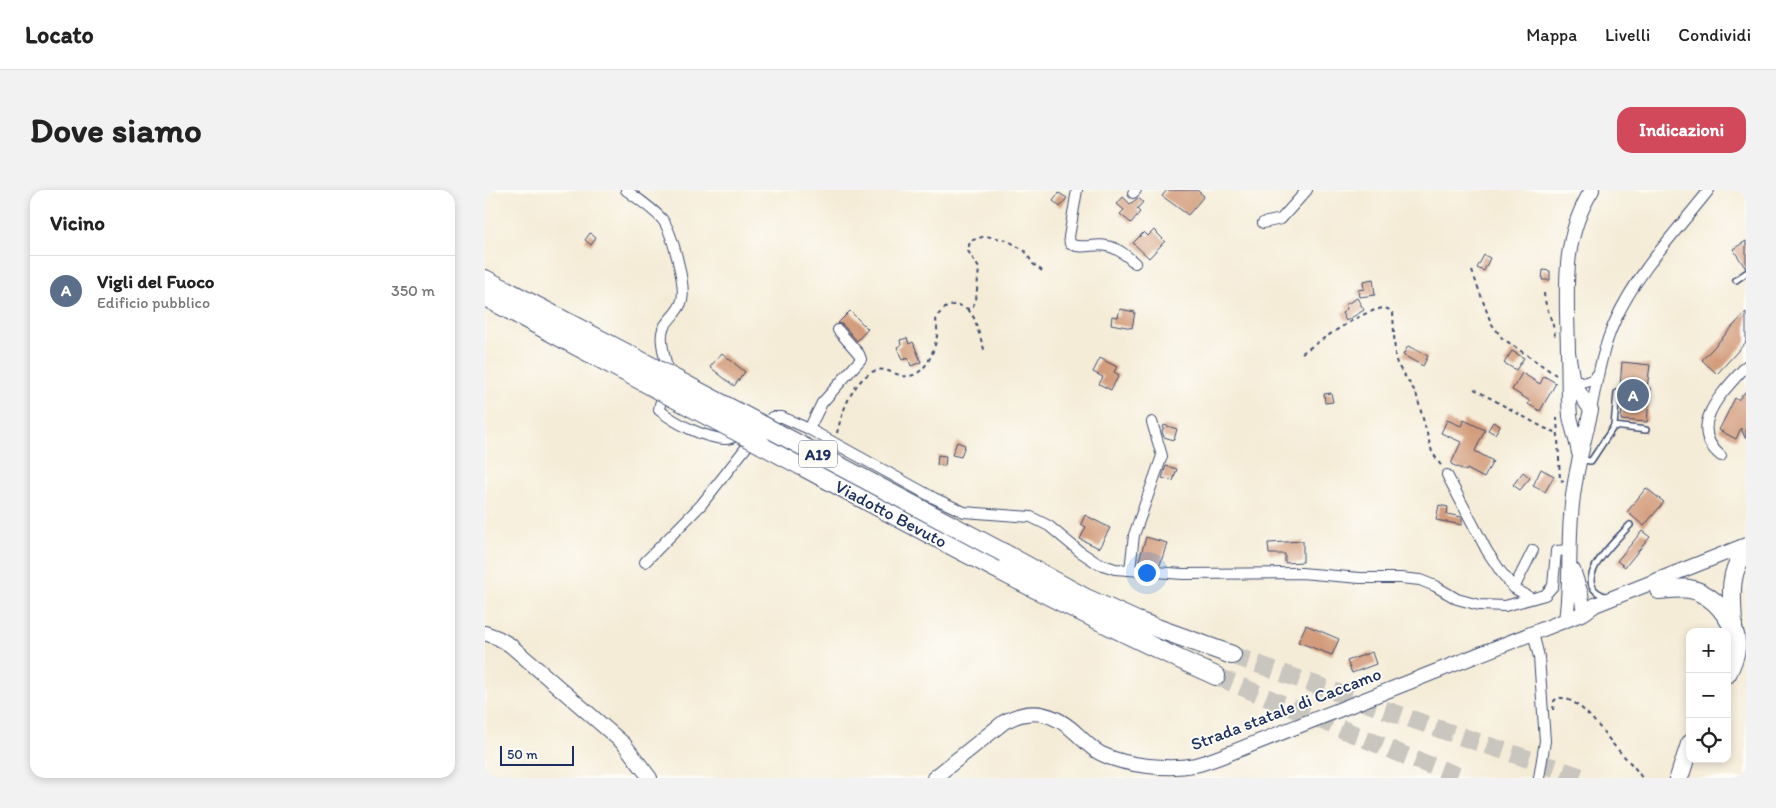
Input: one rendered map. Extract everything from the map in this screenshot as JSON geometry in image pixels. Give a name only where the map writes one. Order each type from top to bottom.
[{"type":"highway","name":"A19","points":[[485,279],[627,363]]},
{"type":"highway","name":"A19","points":[[485,297],[627,363]]},
{"type":"highway","name":"Viadotto Bevuto","points":[[627,363],[1004,553],[1084,596],[1137,621],[1232,656]]},
{"type":"highway","name":"Viadotto Bevuto","points":[[627,363],[1000,572],[1117,630],[1216,676]]},
{"type":"highway","points":[[1727,673],[1737,647],[1733,629],[1732,581],[1737,564],[1744,551]]},
{"type":"highway","points":[[1659,590],[1685,589],[1701,592],[1719,605],[1733,629]]},
{"type":"highway","points":[[1731,681],[1746,662]]},
{"type":"highway","points":[[1679,778],[1686,756]]},
{"type":"main road","points":[[1566,620],[1575,597],[1570,555],[1571,515],[1579,459],[1591,410],[1573,383],[1568,352],[1566,287],[1568,254],[1572,236],[1592,190]]},
{"type":"main road","points":[[1568,352],[1562,387],[1577,444],[1579,459]]},
{"type":"main road","points":[[1562,387],[1581,410],[1591,410]]},
{"type":"main road","name":"Strada statale di Caccamo","points":[[934,778],[1005,722],[1015,716],[1026,713],[1036,713],[1056,718],[1102,755],[1116,760],[1171,767],[1194,765],[1220,757],[1566,620],[1613,598],[1744,551]]},
{"type":"main road","name":"Strada statale di Caccamo","points":[[1589,609],[1598,612],[1659,590],[1744,551]]},
{"type":"main road","points":[[1575,597],[1589,609]]},
{"type":"main road","points":[[485,634],[498,638],[510,645],[624,744],[650,778]]},
{"type":"street","points":[[627,190],[654,211],[663,221],[669,233],[683,289],[679,310],[663,328],[662,340],[667,362],[668,378],[667,389],[660,400],[659,410],[668,418],[700,433],[726,440],[763,426]]},
{"type":"street","points":[[1077,190],[1069,237],[1070,244],[1078,248],[1106,245],[1126,255],[1135,263]]},
{"type":"street","points":[[1263,223],[1281,219],[1307,190]]},
{"type":"street","points":[[1591,410],[1598,374],[1614,322],[1630,292],[1709,190]]},
{"type":"street","points":[[809,429],[822,404],[861,359],[859,354],[838,330]]},
{"type":"street","points":[[1721,456],[1714,451],[1707,437],[1709,414],[1720,395],[1746,366]]},
{"type":"street","points":[[1571,373],[1576,380],[1584,383],[1592,381],[1598,374]]},
{"type":"street","points":[[645,562],[701,505],[763,426],[772,418],[782,417],[809,429],[934,498],[964,512],[1031,517],[1049,526],[1097,563],[1115,569],[1183,574],[1301,573],[1359,578],[1400,578],[1420,580],[1457,598],[1479,605],[1505,606],[1545,595],[1553,586],[1556,551],[1570,555]]},
{"type":"street","points":[[1130,570],[1134,535],[1162,456],[1152,422]]},
{"type":"street","points":[[1447,476],[1487,551],[1501,572],[1514,588],[1531,598]]},
{"type":"street","points":[[1514,588],[1533,550]]},
{"type":"street","points":[[1533,633],[1539,657],[1545,741],[1539,778]]},
{"type":"lane","points":[[1736,280],[1746,273]]},
{"type":"lane","points":[[1579,459],[1591,461],[1614,426],[1617,393]]},
{"type":"lane","points":[[1614,426],[1646,430]]},
{"type":"lane","points":[[1613,598],[1599,594],[1593,588],[1591,578],[1597,562],[1630,525]]},
{"type":"path","points":[[968,309],[973,306],[976,300],[979,268],[968,251],[971,241],[985,236],[1007,240],[1025,251],[1033,264],[1045,273]]},
{"type":"path","points":[[1472,271],[1491,323],[1501,338],[1556,374],[1562,387]]},
{"type":"path","points":[[1544,293],[1546,304],[1555,326],[1555,346]]},
{"type":"path","points":[[835,443],[843,410],[851,394],[862,380],[877,370],[885,370],[903,376],[911,376],[918,373],[931,357],[937,337],[937,317],[945,308],[956,304],[968,309],[977,327],[985,352]]},
{"type":"path","points":[[1302,353],[1360,317],[1379,309],[1388,308],[1393,312],[1397,364],[1416,393],[1432,452],[1447,476]]},
{"type":"path","points":[[1474,389],[1544,428],[1558,433]]},
{"type":"path","points":[[1557,416],[1560,480],[1575,484]]},
{"type":"path","points":[[1553,711],[1554,701],[1561,697],[1571,701],[1587,713],[1600,726],[1613,744],[1626,756],[1642,778]]},
{"type":"building","points":[[1167,190],[1197,190],[1204,196],[1188,215],[1162,196]]},
{"type":"building","points":[[1059,193],[1067,198],[1060,207],[1053,201]]},
{"type":"building","points":[[1123,197],[1130,204],[1138,198],[1143,202],[1137,209],[1140,212],[1131,223],[1120,214],[1124,210],[1117,204]]},
{"type":"building","points":[[1154,230],[1165,241],[1149,258],[1133,243],[1144,232],[1148,236]]},
{"type":"building","points":[[590,233],[596,238],[591,245],[585,240]]},
{"type":"building","points":[[1746,241],[1746,269],[1733,249]]},
{"type":"building","points":[[1484,255],[1490,258],[1484,271],[1477,268]]},
{"type":"building","points":[[1543,270],[1550,271],[1550,280],[1542,280]]},
{"type":"building","points":[[1373,279],[1375,295],[1359,297],[1358,290],[1364,289],[1363,281]]},
{"type":"building","points":[[1357,298],[1364,310],[1346,321],[1342,313],[1347,309],[1345,305]]},
{"type":"building","points":[[1120,309],[1135,312],[1132,328],[1111,324],[1112,316],[1118,317]]},
{"type":"building","points":[[850,311],[868,329],[857,341],[843,325],[838,323]]},
{"type":"building","points":[[1746,312],[1746,342],[1717,374],[1702,360]]},
{"type":"building","points":[[907,338],[909,344],[913,342],[921,362],[911,366],[908,358],[902,360],[897,347],[901,345],[900,340]]},
{"type":"building","points":[[1408,346],[1428,356],[1423,366],[1403,355]]},
{"type":"building","points":[[1512,351],[1524,358],[1516,370],[1504,363]]},
{"type":"building","points":[[722,353],[745,372],[734,386],[710,367]]},
{"type":"building","points":[[1100,358],[1117,367],[1114,372],[1119,375],[1111,390],[1099,384],[1103,377],[1093,372]]},
{"type":"building","points":[[1622,362],[1650,365],[1647,388],[1650,388],[1647,422],[1621,420],[1624,387],[1620,387]]},
{"type":"building","points":[[1522,373],[1540,384],[1544,376],[1556,383],[1540,411],[1528,404],[1530,401],[1512,390]]},
{"type":"building","points":[[1746,391],[1746,438],[1741,428],[1736,439],[1719,430],[1735,398],[1738,400]]},
{"type":"building","points":[[1331,393],[1333,402],[1325,403],[1324,394]]},
{"type":"building","points":[[1447,420],[1461,426],[1464,420],[1485,430],[1475,451],[1493,461],[1484,478],[1467,469],[1466,471],[1451,464],[1461,442],[1441,433]]},
{"type":"building","points":[[1493,422],[1500,426],[1495,434],[1488,430]]},
{"type":"building","points":[[1164,425],[1177,429],[1174,440],[1164,437],[1162,432]]},
{"type":"building","points":[[957,442],[965,445],[961,457],[952,455]]},
{"type":"building","points":[[938,455],[946,456],[945,466],[937,465]]},
{"type":"building","points":[[1166,466],[1177,469],[1173,481],[1162,478]]},
{"type":"building","points":[[1541,469],[1554,476],[1545,492],[1533,486]]},
{"type":"building","points":[[1523,472],[1530,478],[1520,490],[1513,485]]},
{"type":"building","points":[[1646,488],[1664,502],[1644,526],[1627,512]]},
{"type":"building","points":[[1439,505],[1448,507],[1447,514],[1462,517],[1462,525],[1436,520]]},
{"type":"building","points":[[1085,515],[1110,528],[1099,548],[1080,539],[1086,527],[1081,524]]},
{"type":"building","points":[[1642,531],[1650,537],[1625,567],[1617,561]]},
{"type":"building","points":[[1146,537],[1167,543],[1160,565],[1139,560]]},
{"type":"building","points":[[1303,541],[1303,562],[1285,563],[1285,554],[1269,554],[1268,543]]},
{"type":"building","points":[[1306,625],[1339,639],[1332,655],[1298,642]]},
{"type":"building","points":[[1372,652],[1376,664],[1352,673],[1347,661]]},
{"type":"tunnel","points":[[1232,655],[1442,730],[1585,778]]},
{"type":"tunnel","points":[[1216,676],[1463,778]]},
{"type":"place","name":"Vigli del Fuoco","points":[[1633,395]]}]
